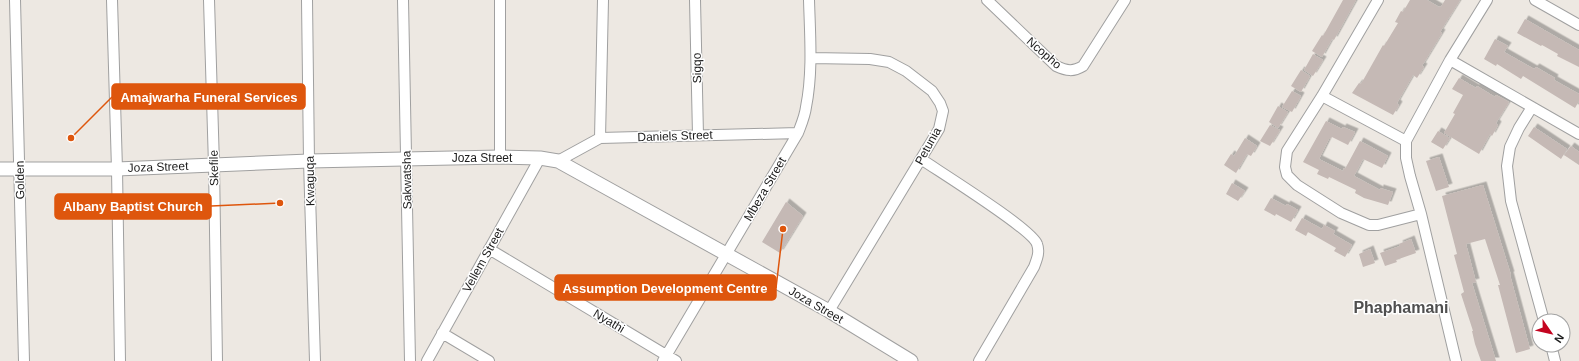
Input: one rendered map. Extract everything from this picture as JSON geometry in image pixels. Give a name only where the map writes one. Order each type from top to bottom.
[{"type":"street","name":"Golden","points":[[14,0],[24,361]]},
{"type":"street","points":[[112,0],[117,169],[120,361]]},
{"type":"street","name":"Skefile","points":[[209,0],[214,165],[217,361]]},
{"type":"street","name":"Kwaguqa","points":[[307,0],[309,160],[315,361]]},
{"type":"street","name":"Sakwatsha","points":[[403,0],[410,361]]},
{"type":"street","points":[[500,0],[500,157]]},
{"type":"street","points":[[600,138],[602,0]]},
{"type":"street","name":"Sigqo","points":[[695,0],[698,135]]},
{"type":"street","name":"Mbeza Street","points":[[665,358],[798,133],[806,108],[810,85],[811,58],[809,0]]},
{"type":"street","name":"Ncopho","points":[[987,0],[1056,66],[1067,71],[1075,71],[1083,66],[1125,0]]},
{"type":"street","points":[[1378,0],[1322,96],[1287,151],[1285,167],[1287,175],[1297,185],[1355,220],[1370,225],[1378,225],[1421,214]]},
{"type":"street","points":[[1456,361],[1406,158],[1406,141],[1450,60],[1487,0]]},
{"type":"street","points":[[1535,0],[1579,25]]},
{"type":"street","name":"Petunia","points":[[811,58],[870,59],[889,62],[906,71],[932,91],[940,103],[943,112],[939,129],[829,312]]},
{"type":"street","points":[[1450,60],[1579,134]]},
{"type":"street","points":[[1322,96],[1406,141]]},
{"type":"street","points":[[1532,107],[1519,128],[1510,147],[1507,166],[1511,201],[1542,313]]},
{"type":"street","name":"Daniels Street","points":[[558,161],[600,138],[798,133]]},
{"type":"street","name":"Joza Street","points":[[0,170],[19,168],[117,169],[309,160],[500,157],[540,158],[558,161],[727,254],[829,312],[908,360]]},
{"type":"street","name":"Vellem Street","points":[[427,361],[540,158]]},
{"type":"street","points":[[921,159],[1001,212],[1036,242],[1039,254],[1034,267],[979,361]]},
{"type":"street","name":"Nyathi","points":[[489,249],[665,358],[676,361]]},
{"type":"street","points":[[442,333],[489,361]]},
{"type":"building","points":[[1343,0],[1356,0],[1334,40],[1332,39],[1322,57],[1312,51],[1322,35],[1323,36]]},
{"type":"building","points":[[1410,0],[1427,0],[1441,7],[1445,0],[1460,0],[1440,32],[1442,33],[1422,66],[1424,67],[1417,78],[1413,75],[1397,103],[1399,105],[1393,115],[1352,93],[1359,83],[1361,84],[1383,45],[1384,46],[1398,23],[1395,22],[1401,11],[1403,12]]},
{"type":"building","points":[[1525,19],[1579,50],[1579,67],[1557,56],[1558,54],[1542,45],[1541,46],[1517,33]]},
{"type":"building","points":[[1495,39],[1508,46],[1504,52],[1534,69],[1536,67],[1555,78],[1554,80],[1579,94],[1579,101],[1575,108],[1523,76],[1521,79],[1497,64],[1496,66],[1484,59]]},
{"type":"building","points":[[1313,54],[1323,60],[1313,76],[1304,70]]},
{"type":"building","points":[[1301,70],[1310,76],[1301,92],[1291,86]]},
{"type":"building","points":[[1459,78],[1476,88],[1477,86],[1495,97],[1496,95],[1509,102],[1496,123],[1498,125],[1492,136],[1490,134],[1479,154],[1444,133],[1455,114],[1453,113],[1463,95],[1452,89]]},
{"type":"building","points":[[1292,91],[1301,96],[1292,112],[1282,107]]},
{"type":"building","points":[[1278,106],[1288,112],[1278,128],[1269,122]]},
{"type":"building","points":[[1326,121],[1342,129],[1343,127],[1355,132],[1348,145],[1332,137],[1329,139],[1319,159],[1343,171],[1360,141],[1388,156],[1382,168],[1363,159],[1354,176],[1380,190],[1380,188],[1393,192],[1388,205],[1364,198],[1355,193],[1356,190],[1329,177],[1328,179],[1317,174],[1319,170],[1303,162]]},
{"type":"building","points":[[1270,125],[1280,130],[1270,146],[1260,141]]},
{"type":"building","points":[[1534,127],[1567,149],[1561,159],[1528,136]]},
{"type":"building","points":[[1438,131],[1450,138],[1443,149],[1431,142]]},
{"type":"building","points":[[1245,138],[1257,146],[1251,156],[1247,154],[1236,173],[1224,165],[1231,154],[1234,156]]},
{"type":"building","points":[[1571,146],[1579,152],[1579,165],[1564,155]]},
{"type":"building","points":[[1439,157],[1449,187],[1436,191],[1426,161]]},
{"type":"building","points":[[1232,183],[1245,191],[1238,201],[1226,194]]},
{"type":"building","points":[[1483,185],[1511,275],[1530,349],[1516,353],[1498,285],[1500,285],[1485,239],[1466,244],[1476,282],[1472,283],[1496,361],[1481,361],[1475,344],[1473,331],[1461,294],[1464,292],[1454,255],[1457,254],[1442,196]]},
{"type":"building","points":[[1271,198],[1286,206],[1287,204],[1298,210],[1291,222],[1276,214],[1275,216],[1264,210]]},
{"type":"building","points":[[786,202],[803,216],[780,253],[762,242]]},
{"type":"building","points":[[1302,218],[1322,229],[1324,225],[1335,231],[1333,234],[1352,245],[1345,257],[1334,251],[1336,248],[1308,232],[1306,236],[1295,230]]},
{"type":"building","points":[[1411,239],[1416,253],[1396,260],[1397,262],[1385,266],[1380,253],[1400,246],[1399,244]]},
{"type":"building","points":[[1370,249],[1375,263],[1363,267],[1359,254]]},
{"type":"place","name":"Amajwarha Funeral Services","points":[[71,138]]},
{"type":"place","name":"Albany Baptist Church","points":[[280,203]]},
{"type":"place","name":"Assumption Development Centre","points":[[783,229]]},
{"type":"district","name":"Phaphamani","points":[[1401,307]]}]
